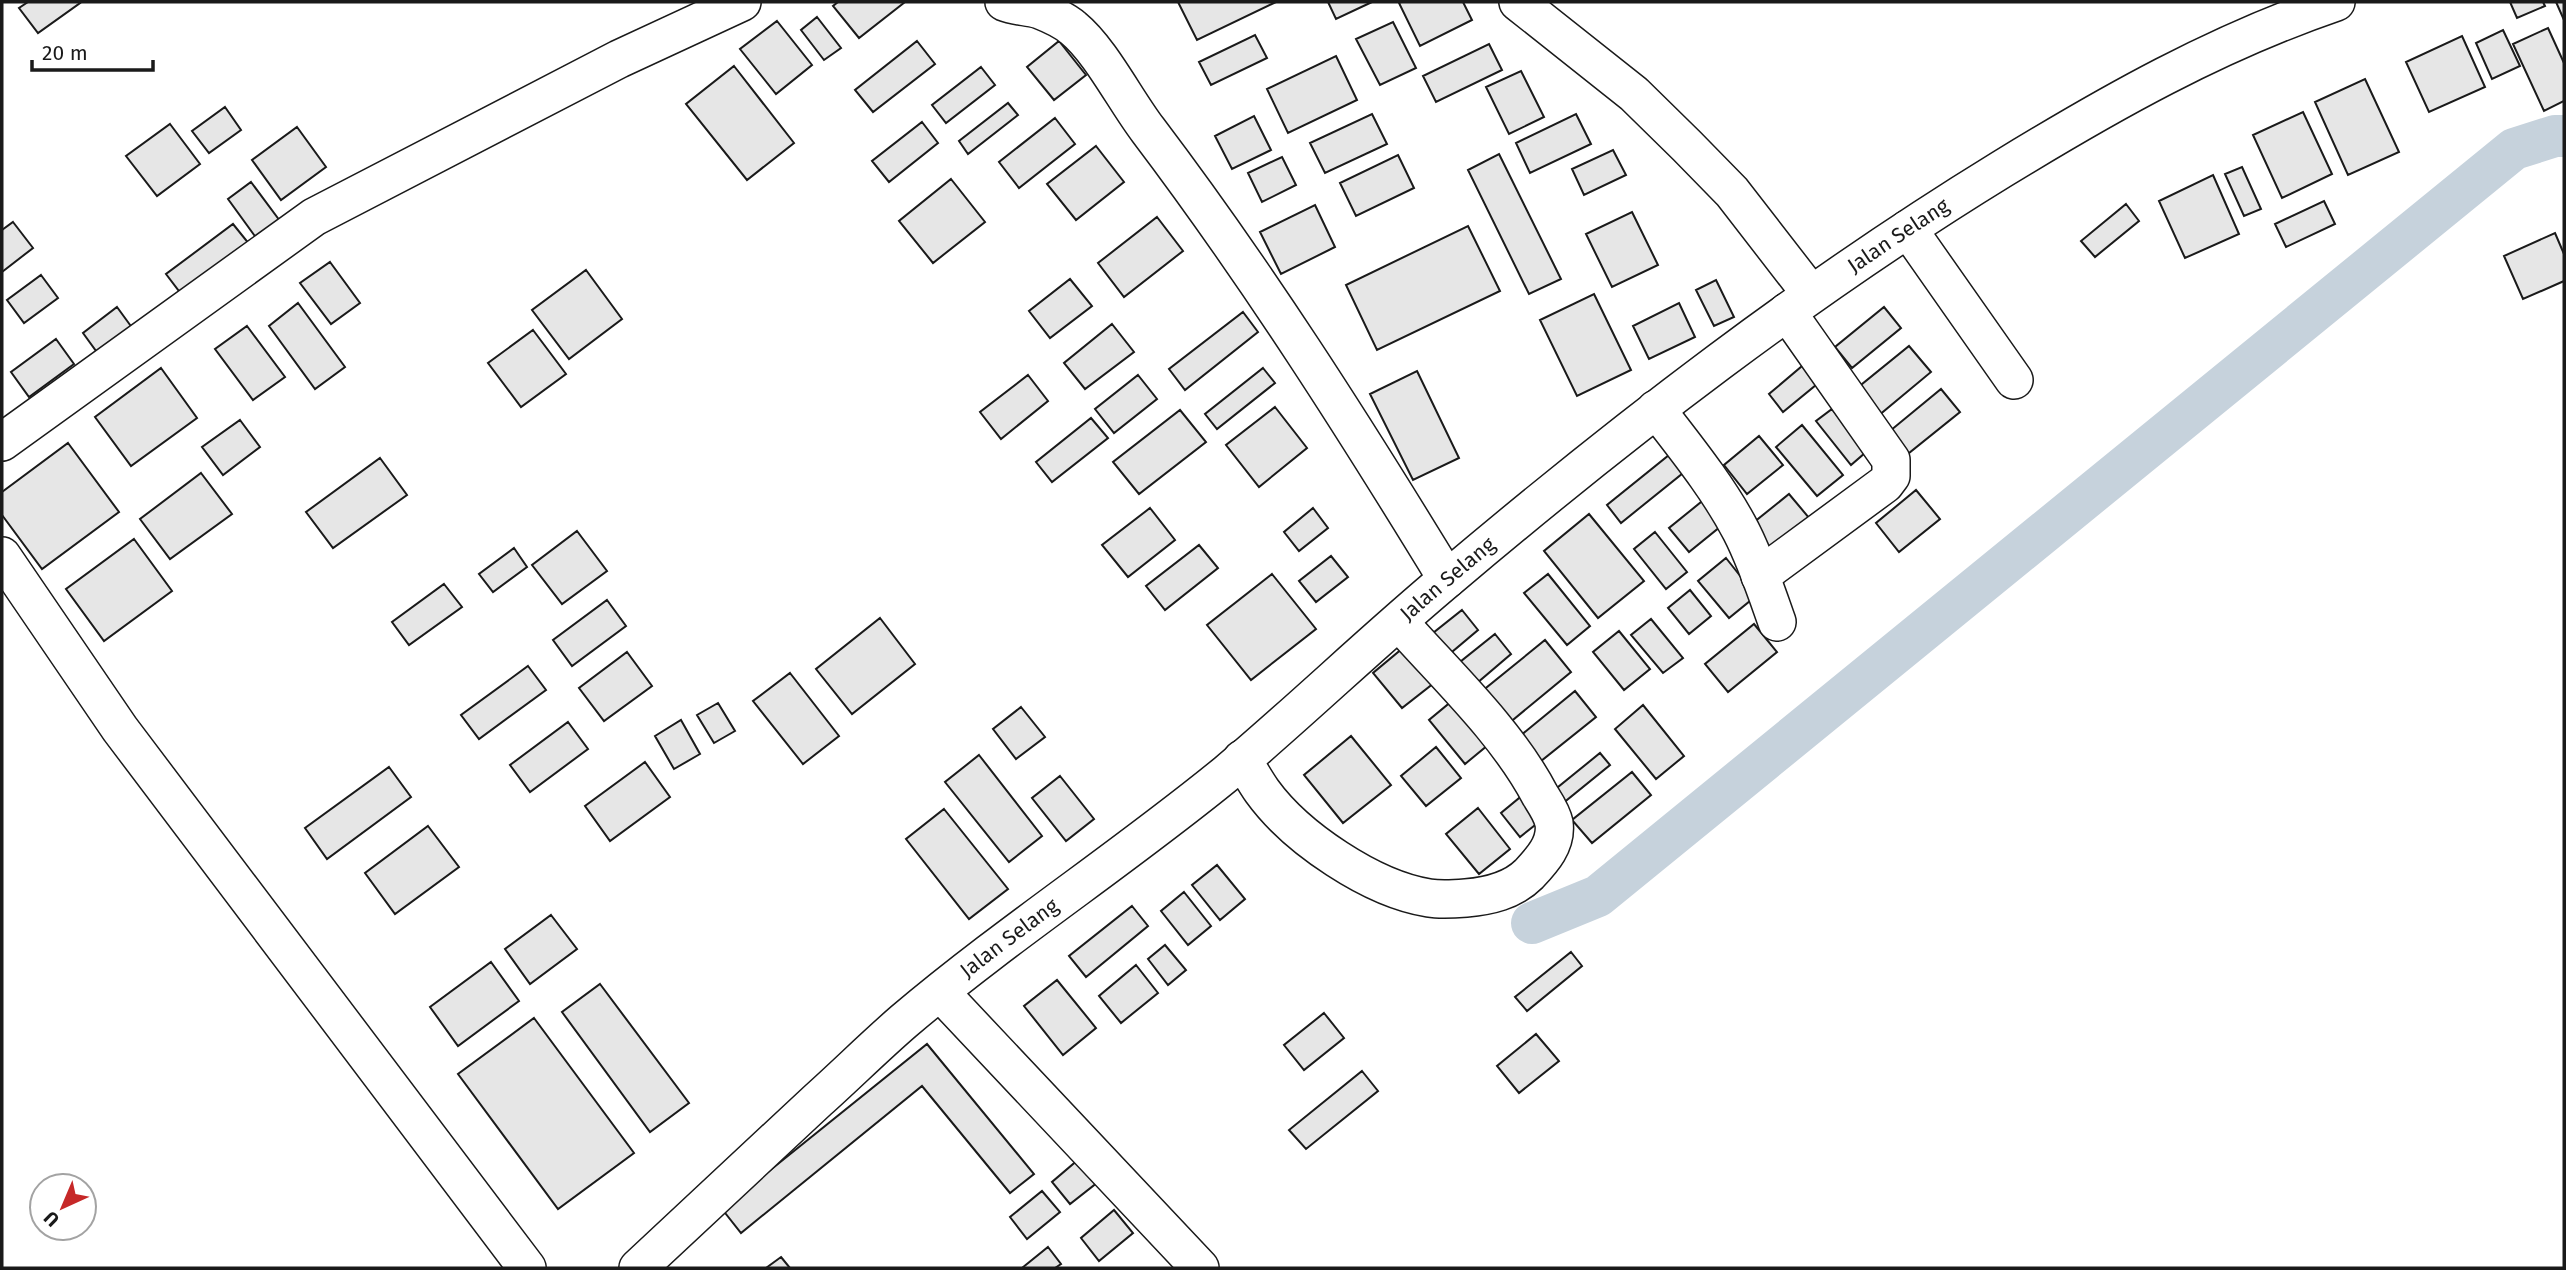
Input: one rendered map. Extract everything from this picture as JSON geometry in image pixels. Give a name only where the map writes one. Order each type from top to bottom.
[{"type":"street","points":[[2,442],[314,217],[619,60],[742,2]]},
{"type":"street","points":[[1004,2],[1041,10],[1072,27],[1093,50],[1131,107],[1227,236],[1292,332],[1364,442],[1447,579]]},
{"type":"street","points":[[1518,2],[1634,94],[1732,192],[1891,460],[1891,476],[1885,484],[1760,576]]},
{"type":"street","name":"Jalan Selang","points":[[638,1268],[901,1023],[1236,765],[1447,579],[1656,410],[1799,303],[1948,202],[2094,113],[2198,57],[2336,2]]},
{"type":"street","points":[[1908,229],[2014,380]]},
{"type":"street","points":[[1656,410],[1721,499],[1740,530],[1777,622]]},
{"type":"street","points":[[2,556],[120,729],[527,1268]]},
{"type":"street","points":[[1236,765],[1285,816],[1327,852],[1395,889],[1432,898],[1488,897],[1510,888],[1527,876],[1552,844],[1554,823],[1550,812],[1528,773],[1504,741],[1399,622]]},
{"type":"street","points":[[940,992],[1200,1268]]},
{"type":"building","points":[[28,2],[80,3],[38,33],[19,8]]},
{"type":"building","points":[[838,2],[905,2],[859,38],[833,6]]},
{"type":"building","points":[[1178,2],[1276,2],[1197,40]]},
{"type":"building","points":[[1328,2],[1372,2],[1336,19]]},
{"type":"building","points":[[1463,2],[1472,20],[1420,46],[1399,3]]},
{"type":"building","points":[[2510,2],[2543,2],[2545,6],[2517,18]]},
{"type":"building","points":[[2556,2],[2564,2],[2564,20]]},
{"type":"building","points":[[817,17],[841,48],[824,60],[801,30]]},
{"type":"building","points":[[777,21],[812,65],[776,94],[740,49]]},
{"type":"building","points":[[1393,22],[1416,68],[1380,85],[1356,39]]},
{"type":"building","points":[[2548,28],[2564,63],[2564,101],[2544,111],[2513,44]]},
{"type":"building","points":[[2503,30],[2520,66],[2492,79],[2476,43]]},
{"type":"building","points":[[1255,35],[1267,58],[1211,85],[1199,62]]},
{"type":"building","points":[[2462,36],[2485,87],[2429,112],[2406,62]]},
{"type":"building","points":[[917,41],[935,64],[873,112],[855,90]]},
{"type":"building","points":[[1059,41],[1086,75],[1054,100],[1027,67]]},
{"type":"building","points":[[1489,44],[1502,70],[1436,102],[1423,76]]},
{"type":"building","points":[[1336,56],[1357,100],[1288,133],[1267,89]]},
{"type":"building","points":[[734,66],[794,143],[747,180],[686,104]]},
{"type":"building","points":[[981,67],[995,85],[946,123],[932,105]]},
{"type":"building","points":[[1521,71],[1544,117],[1509,134],[1486,87]]},
{"type":"building","points":[[2365,79],[2399,152],[2348,175],[2315,102]]},
{"type":"building","points":[[1008,103],[1018,115],[968,154],[959,141]]},
{"type":"building","points":[[225,107],[241,130],[209,153],[192,131]]},
{"type":"building","points":[[2303,112],[2332,174],[2282,198],[2253,135]]},
{"type":"building","points":[[1372,114],[1387,144],[1325,173],[1310,143]]},
{"type":"building","points":[[1576,114],[1591,144],[1530,173],[1516,143]]},
{"type":"building","points":[[1254,116],[1271,150],[1232,169],[1215,136]]},
{"type":"building","points":[[1055,118],[1075,144],[1019,188],[999,162]]},
{"type":"building","points":[[922,122],[938,143],[889,182],[872,161]]},
{"type":"building","points":[[170,124],[200,164],[157,196],[126,156]]},
{"type":"building","points":[[297,127],[326,167],[281,200],[252,160]]},
{"type":"building","points":[[1096,146],[1124,182],[1076,220],[1047,184]]},
{"type":"building","points":[[1613,150],[1626,175],[1584,195],[1572,169]]},
{"type":"building","points":[[1499,154],[1561,279],[1529,294],[1468,170]]},
{"type":"building","points":[[1398,155],[1414,188],[1356,216],[1340,183]]},
{"type":"building","points":[[1282,157],[1296,185],[1262,202],[1248,173]]},
{"type":"building","points":[[2242,167],[2261,209],[2244,216],[2225,174]]},
{"type":"building","points":[[2213,175],[2239,234],[2185,258],[2159,201]]},
{"type":"building","points":[[951,179],[985,222],[933,263],[899,221]]},
{"type":"building","points":[[251,182],[280,221],[257,239],[228,199]]},
{"type":"building","points":[[2324,201],[2335,224],[2286,247],[2275,224]]},
{"type":"building","points":[[2126,204],[2139,221],[2095,257],[2081,241]]},
{"type":"building","points":[[1315,205],[1335,247],[1281,274],[1260,232]]},
{"type":"building","points":[[1632,212],[1658,265],[1612,287],[1586,234]]},
{"type":"building","points":[[1157,217],[1183,251],[1124,297],[1098,263]]},
{"type":"building","points":[[13,222],[33,248],[2,272],[2,230]]},
{"type":"building","points":[[233,224],[250,245],[182,295],[166,274]]},
{"type":"building","points":[[1468,226],[1500,291],[1377,350],[1346,285]]},
{"type":"building","points":[[2555,233],[2564,254],[2564,281],[2523,299],[2504,256]]},
{"type":"building","points":[[330,262],[360,303],[331,324],[300,283]]},
{"type":"building","points":[[586,270],[622,319],[569,359],[532,310]]},
{"type":"building","points":[[41,275],[58,298],[24,323],[7,300]]},
{"type":"building","points":[[1070,279],[1092,306],[1050,338],[1029,311]]},
{"type":"building","points":[[1716,280],[1734,317],[1714,326],[1696,290]]},
{"type":"building","points":[[1594,294],[1631,370],[1577,396],[1540,320]]},
{"type":"building","points":[[298,303],[345,367],[315,389],[269,326]]},
{"type":"building","points":[[1679,303],[1695,337],[1649,359],[1633,326]]},
{"type":"building","points":[[117,307],[133,329],[99,355],[83,333]]},
{"type":"building","points":[[1884,307],[1901,328],[1852,368],[1835,347]]},
{"type":"building","points":[[1243,312],[1258,332],[1185,390],[1169,369]]},
{"type":"building","points":[[1112,324],[1134,352],[1085,389],[1064,363]]},
{"type":"building","points":[[247,326],[285,377],[253,400],[215,349]]},
{"type":"building","points":[[533,330],[566,374],[521,407],[488,363]]},
{"type":"building","points":[[56,339],[74,364],[29,397],[11,372]]},
{"type":"building","points":[[1909,346],[1931,372],[1878,416],[1856,389]]},
{"type":"building","points":[[1808,361],[1822,380],[1783,412],[1769,394]]},
{"type":"building","points":[[161,368],[197,418],[131,466],[95,417]]},
{"type":"building","points":[[1263,368],[1275,383],[1217,429],[1205,414]]},
{"type":"building","points":[[1417,371],[1459,458],[1413,480],[1370,394]]},
{"type":"building","points":[[1028,375],[1048,401],[1001,439],[980,412]]},
{"type":"building","points":[[1138,375],[1157,399],[1114,433],[1095,409]]},
{"type":"building","points":[[1941,389],[1960,412],[1904,457],[1885,435]]},
{"type":"building","points":[[1275,407],[1307,448],[1259,487],[1226,445]]},
{"type":"building","points":[[1832,409],[1866,452],[1851,465],[1816,421]]},
{"type":"building","points":[[1180,410],[1206,442],[1139,494],[1113,462]]},
{"type":"building","points":[[1091,418],[1108,438],[1052,482],[1036,462]]},
{"type":"building","points":[[240,420],[260,447],[223,475],[202,447]]},
{"type":"building","points":[[1802,425],[1843,475],[1817,496],[1776,447]]},
{"type":"building","points":[[1759,436],[1783,465],[1747,494],[1724,465]]},
{"type":"building","points":[[68,443],[119,512],[42,569],[2,515],[2,492]]},
{"type":"building","points":[[1674,451],[1688,469],[1621,523],[1607,505]]},
{"type":"building","points":[[380,458],[407,495],[333,548],[306,512]]},
{"type":"building","points":[[201,473],[232,514],[170,559],[140,519]]},
{"type":"building","points":[[1916,490],[1940,519],[1899,552],[1876,523]]},
{"type":"building","points":[[1789,494],[1810,519],[1769,552],[1748,527]]},
{"type":"building","points":[[1706,498],[1726,522],[1689,552],[1669,528]]},
{"type":"building","points":[[1150,508],[1175,540],[1128,577],[1102,545]]},
{"type":"building","points":[[1313,508],[1328,528],[1299,551],[1284,532]]},
{"type":"building","points":[[1589,514],[1644,581],[1598,618],[1544,551]]},
{"type":"building","points":[[577,531],[607,571],[562,604],[532,565]]},
{"type":"building","points":[[1655,532],[1687,572],[1666,589],[1634,549]]},
{"type":"building","points":[[134,539],[172,591],[104,641],[66,589]]},
{"type":"building","points":[[1199,545],[1218,568],[1165,610],[1146,586]]},
{"type":"building","points":[[514,548],[527,567],[493,592],[479,574]]},
{"type":"building","points":[[1331,556],[1348,577],[1316,602],[1299,581]]},
{"type":"building","points":[[1726,558],[1756,596],[1729,618],[1698,581]]},
{"type":"building","points":[[1272,574],[1316,629],[1251,680],[1207,625]]},
{"type":"building","points":[[1548,574],[1590,626],[1567,645],[1524,593]]},
{"type":"building","points":[[444,584],[462,607],[409,645],[392,622]]},
{"type":"building","points":[[1690,590],[1711,616],[1689,634],[1668,608]]},
{"type":"building","points":[[607,600],[626,626],[572,666],[553,640]]},
{"type":"building","points":[[1462,610],[1478,630],[1440,662],[1423,641]]},
{"type":"building","points":[[880,618],[915,664],[852,714],[816,669]]},
{"type":"building","points":[[1651,619],[1683,658],[1663,673],[1631,635]]},
{"type":"building","points":[[1754,624],[1777,652],[1728,692],[1705,664]]},
{"type":"building","points":[[1619,631],[1650,669],[1624,690],[1593,652]]},
{"type":"building","points":[[1495,634],[1511,654],[1477,683],[1460,662]]},
{"type":"building","points":[[1545,640],[1571,672],[1508,724],[1481,692]]},
{"type":"building","points":[[1409,643],[1439,679],[1402,708],[1373,673]]},
{"type":"building","points":[[627,652],[652,686],[604,721],[579,688]]},
{"type":"building","points":[[528,666],[546,690],[479,739],[461,715]]},
{"type":"building","points":[[790,673],[839,736],[803,764],[753,701]]},
{"type":"building","points":[[1575,691],[1596,717],[1541,761],[1520,736]]},
{"type":"building","points":[[1458,696],[1494,740],[1465,764],[1429,720]]},
{"type":"building","points":[[718,703],[735,731],[714,743],[697,715]]},
{"type":"building","points":[[1643,705],[1684,756],[1656,779],[1615,729]]},
{"type":"building","points":[[1021,707],[1045,737],[1016,759],[993,729]]},
{"type":"building","points":[[681,720],[700,754],[674,769],[655,736]]},
{"type":"building","points":[[568,722],[588,749],[530,792],[510,765]]},
{"type":"building","points":[[1351,736],[1391,785],[1343,823],[1304,775]]},
{"type":"building","points":[[1436,747],[1461,778],[1426,806],[1401,776]]},
{"type":"building","points":[[1600,753],[1610,765],[1557,808],[1547,796]]},
{"type":"building","points":[[979,755],[1042,836],[1009,862],[945,782]]},
{"type":"building","points":[[645,762],[670,797],[610,841],[585,806]]},
{"type":"building","points":[[389,767],[411,797],[327,859],[305,828]]},
{"type":"building","points":[[1632,772],[1651,795],[1592,843],[1572,820]]},
{"type":"building","points":[[1060,776],[1094,819],[1066,841],[1032,798]]},
{"type":"building","points":[[1524,794],[1544,818],[1520,837],[1501,813]]},
{"type":"building","points":[[1478,808],[1510,849],[1479,874],[1446,834]]},
{"type":"building","points":[[944,809],[1008,889],[969,919],[906,839]]},
{"type":"building","points":[[428,826],[459,867],[395,914],[365,873]]},
{"type":"building","points":[[1217,865],[1245,899],[1220,920],[1192,885]]},
{"type":"building","points":[[1184,892],[1211,926],[1188,945],[1161,911]]},
{"type":"building","points":[[1132,906],[1148,926],[1086,977],[1069,956]]},
{"type":"building","points":[[551,915],[577,949],[530,984],[505,949]]},
{"type":"building","points":[[1165,945],[1186,970],[1168,985],[1148,959]]},
{"type":"building","points":[[1571,952],[1582,966],[1527,1011],[1515,997]]},
{"type":"building","points":[[491,962],[519,1001],[458,1046],[430,1007]]},
{"type":"building","points":[[1136,965],[1158,993],[1121,1023],[1099,996]]},
{"type":"building","points":[[1057,980],[1096,1028],[1063,1055],[1024,1006]]},
{"type":"building","points":[[600,984],[689,1103],[650,1132],[562,1012]]},
{"type":"building","points":[[1324,1013],[1344,1038],[1304,1070],[1284,1045]]},
{"type":"building","points":[[534,1018],[634,1153],[558,1209],[458,1074]]},
{"type":"building","points":[[1536,1034],[1559,1061],[1519,1093],[1497,1066]]},
{"type":"building","points":[[927,1044],[1034,1174],[1010,1193],[922,1086],[741,1233],[722,1209]]},
{"type":"building","points":[[1362,1071],[1378,1091],[1306,1149],[1289,1130]]},
{"type":"building","points":[[1079,1159],[1098,1182],[1070,1204],[1052,1182]]},
{"type":"building","points":[[1042,1191],[1060,1212],[1027,1239],[1010,1217]]},
{"type":"building","points":[[1114,1210],[1133,1233],[1099,1261],[1081,1238]]},
{"type":"building","points":[[1048,1247],[1061,1264],[1055,1268],[1022,1268]]},
{"type":"building","points":[[781,1257],[790,1268],[766,1268]]},
{"type":"waterway","points":[[1532,923],[1598,896],[2514,149],[2555,136],[2564,136]]}]
